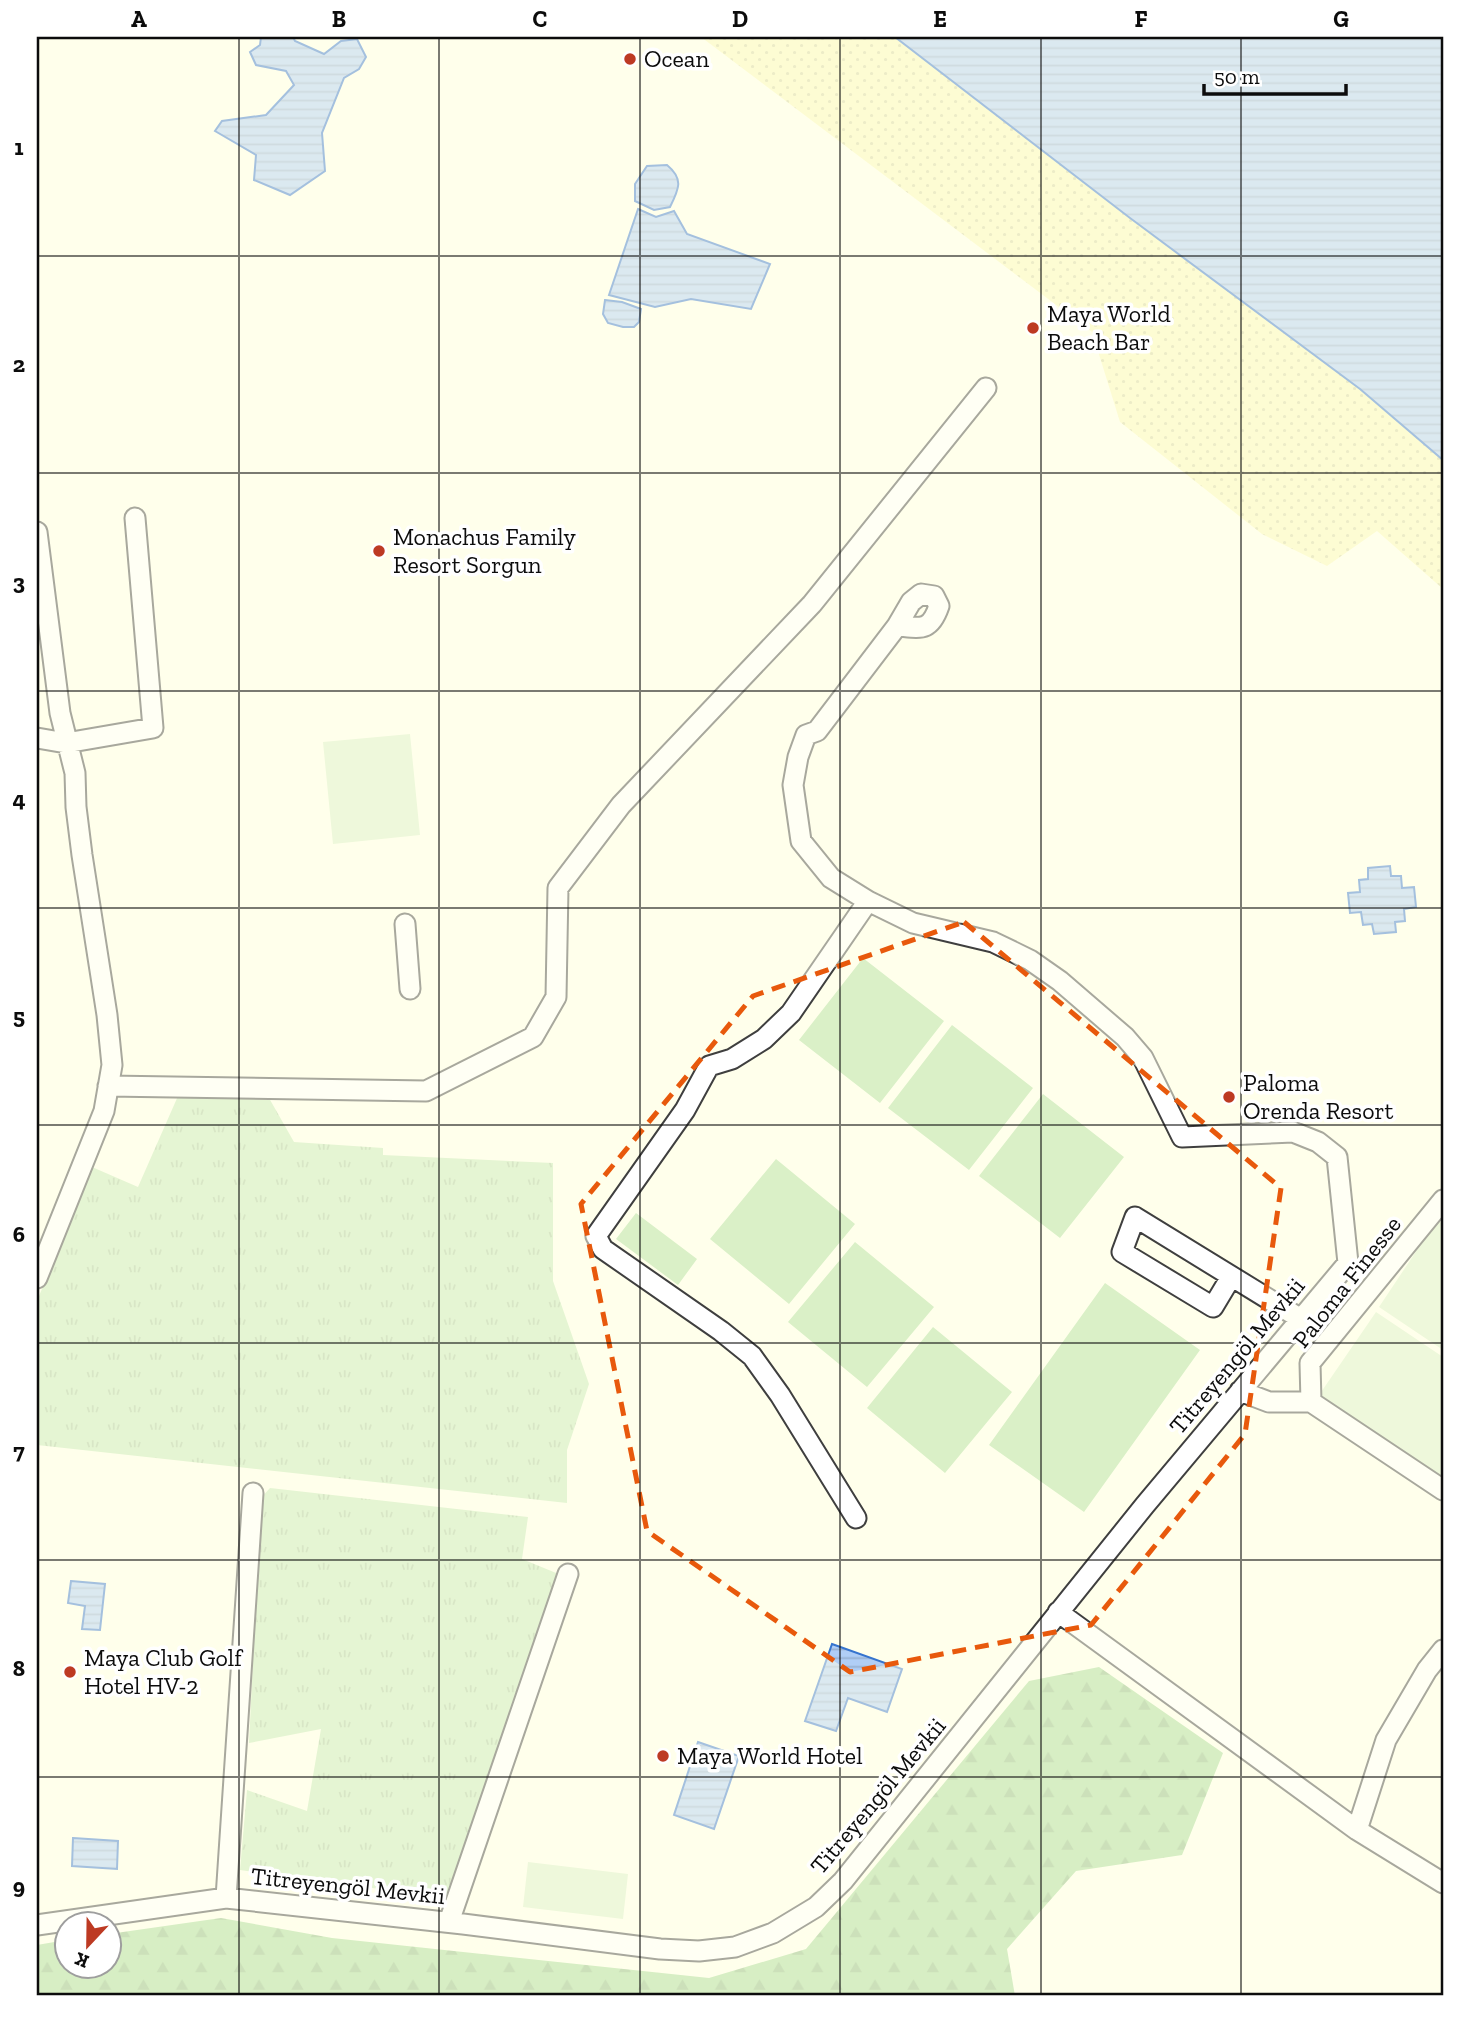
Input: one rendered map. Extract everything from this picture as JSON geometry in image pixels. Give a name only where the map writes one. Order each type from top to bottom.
[{"type":"street","points":[[108,1086],[426,1091],[533,1037],[555,997],[558,888],[621,806],[812,604],[986,388]]},
{"type":"street","points":[[37,738],[66,743],[153,728],[135,518]]},
{"type":"street","points":[[37,532],[60,713],[75,773],[82,855],[107,1015],[112,1065],[104,1111],[37,1278]]},
{"type":"street","points":[[856,1518],[780,1395],[752,1356],[721,1331],[603,1250],[596,1236],[685,1110],[709,1066],[732,1059],[764,1039],[791,1013],[868,901],[831,878],[801,841],[793,785],[798,757],[806,735],[817,731],[897,626]]},
{"type":"street","name":"Titreyengöl Mevkii","points":[[37,1925],[226,1898],[449,1922],[660,1949],[699,1951],[735,1947],[773,1933],[816,1907],[844,1881],[1058,1612],[1348,1263],[1337,1157],[1318,1142],[1293,1132],[1182,1137],[1143,1058],[1125,1037],[1060,981],[1030,960],[993,942],[913,923],[868,901]]},
{"type":"street","points":[[405,923],[410,989]]},
{"type":"street","name":"Paloma Finesse","points":[[1311,1402],[1310,1363],[1443,1200]]},
{"type":"street","points":[[1231,1277],[1213,1307],[1122,1252],[1135,1217],[1301,1319]]},
{"type":"street","points":[[1240,1391],[1269,1402],[1311,1402],[1443,1490]]},
{"type":"street","points":[[226,1898],[253,1493]]},
{"type":"street","points":[[449,1922],[569,1574]]},
{"type":"street","points":[[1058,1612],[1357,1830],[1443,1883]]},
{"type":"street","points":[[1357,1830],[1386,1740],[1427,1670],[1443,1650]]},
{"type":"highlighted area","points":[[964,922],[1281,1188],[1245,1434],[1091,1625],[850,1672],[647,1531],[581,1204],[753,996]]},
{"type":"green space","points":[[410,734],[420,835],[333,844],[323,742]]},
{"type":"green space","points":[[863,958],[944,1021],[880,1103],[799,1040]]},
{"type":"green space","points":[[952,1025],[1033,1088],[969,1170],[888,1108]]},
{"type":"green space","points":[[1043,1094],[1124,1157],[1060,1238],[979,1176]]},
{"type":"green space","points":[[178,1096],[269,1098],[294,1142],[383,1148],[383,1155],[553,1163],[553,1281],[589,1384],[567,1450],[567,1503],[37,1445],[37,1301],[92,1167],[138,1187]]},
{"type":"green space","points":[[776,1159],[855,1224],[789,1304],[710,1239]]},
{"type":"green space","points":[[636,1213],[697,1259],[678,1285],[616,1239]]},
{"type":"green space","points":[[1437,1220],[1443,1224],[1443,1350],[1379,1307]]},
{"type":"green space","points":[[855,1242],[934,1307],[867,1387],[788,1322]]},
{"type":"green space","points":[[1105,1283],[1200,1350],[1084,1512],[989,1445]]},
{"type":"green space","points":[[1376,1312],[1443,1357],[1443,1483],[1317,1398]]},
{"type":"green space","points":[[933,1327],[1012,1392],[945,1473],[867,1408]]},
{"type":"green space","points":[[270,1488],[528,1517],[522,1559],[561,1575],[446,1898],[240,1870],[247,1790],[307,1811],[321,1729],[249,1743],[261,1498]]},
{"type":"green space","points":[[1099,1667],[1223,1753],[1182,1855],[1076,1871],[1007,1949],[1015,1996],[37,1996],[37,1945],[52,1942],[52,1980],[122,1980],[122,1932],[221,1918],[332,1938],[709,1978],[806,1949],[1029,1681]]},
{"type":"green space","points":[[528,1862],[628,1874],[623,1919],[523,1907]]},
{"type":"sand","points":[[701,37],[895,37],[1130,218],[1360,389],[1443,460],[1443,589],[1377,531],[1327,566],[1262,534],[1120,422],[1092,332]]},
{"type":"water","points":[[261,37],[293,37],[295,41],[324,54],[341,41],[357,39],[366,57],[359,69],[344,78],[322,133],[325,171],[290,195],[254,180],[256,155],[215,131],[222,121],[266,115],[294,85],[286,71],[256,65],[250,52],[260,45]]},
{"type":"water","points":[[895,37],[1443,37],[1443,460],[1360,389],[1130,218]]},
{"type":"water","points":[[667,165],[678,180],[676,195],[670,207],[654,210],[635,201],[635,184],[647,166]]},
{"type":"water","points":[[638,209],[656,217],[674,211],[687,234],[770,264],[751,309],[691,299],[655,307],[609,295]]},
{"type":"water","points":[[605,300],[622,302],[641,309],[639,322],[634,327],[608,323],[603,314]]},
{"type":"water","points":[[1390,866],[1391,876],[1401,876],[1402,888],[1414,887],[1416,907],[1404,909],[1405,921],[1395,922],[1396,932],[1374,934],[1372,924],[1363,925],[1361,912],[1350,913],[1348,893],[1360,892],[1359,880],[1368,879],[1368,868]]},
{"type":"water","points":[[71,1581],[105,1584],[100,1630],[82,1629],[85,1606],[68,1603]]},
{"type":"water","points":[[832,1644],[902,1669],[887,1712],[848,1698],[836,1731],[805,1721]]},
{"type":"water","points":[[698,1742],[739,1756],[714,1829],[674,1815]]},
{"type":"water","points":[[73,1838],[118,1841],[117,1869],[72,1866]]},
{"type":"place","name":"Ocean","points":[[630,59]]},
{"type":"place","name":"Maya World Beach Bar","points":[[1033,328]]},
{"type":"place","name":"Monachus Family Resort Sorgun","points":[[379,551]]},
{"type":"place","name":"Paloma Orenda Resort","points":[[1229,1097]]},
{"type":"place","name":"Maya Club Golf Hotel HV-2","points":[[70,1672]]},
{"type":"place","name":"Maya World Hotel","points":[[663,1756]]}]
